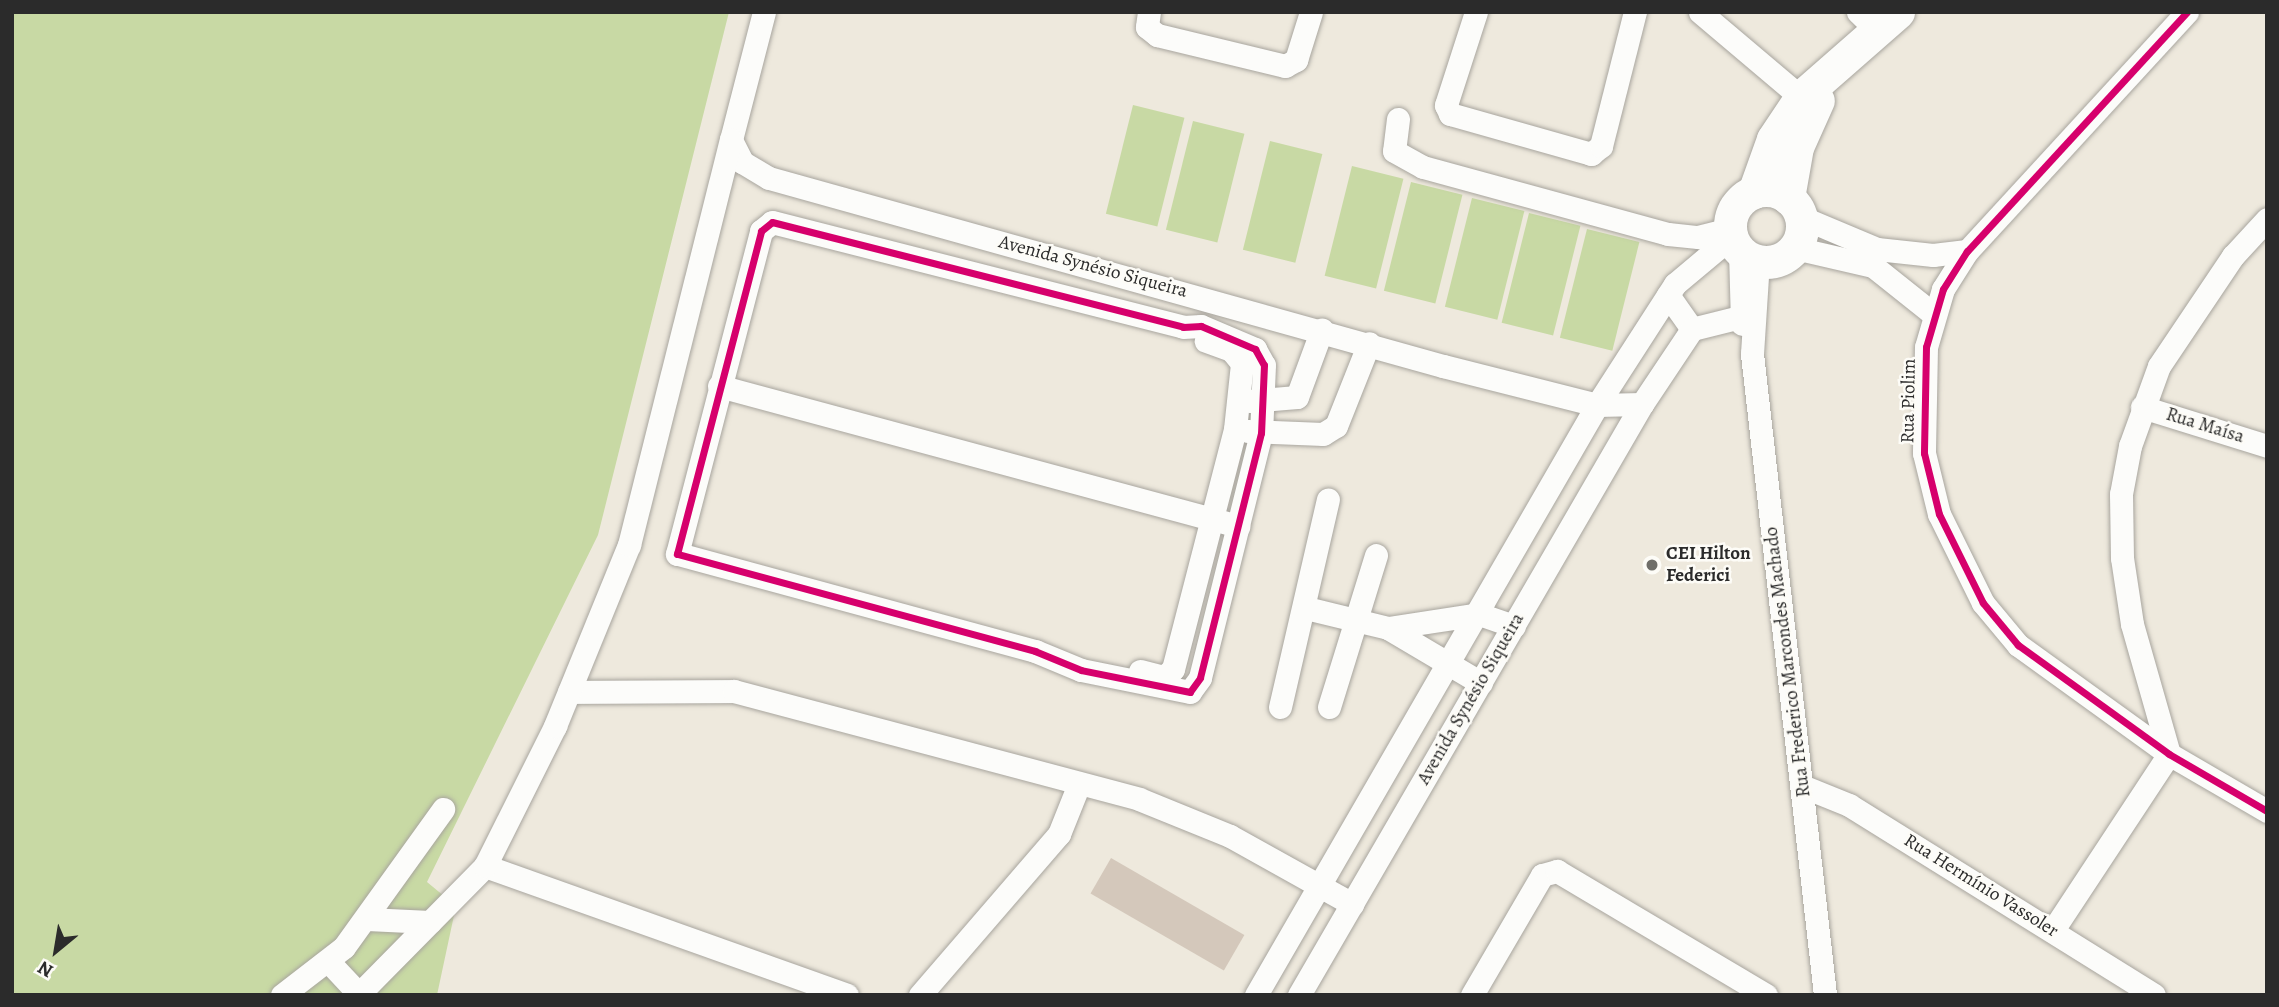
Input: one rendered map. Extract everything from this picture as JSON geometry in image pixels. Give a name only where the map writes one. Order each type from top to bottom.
[{"type":"street","points":[[328,961],[359,994],[485,866],[569,692],[629,545],[764,12]]},
{"type":"street","points":[[1149,12],[1147,27],[1157,35],[1285,66],[1296,60],[1311,12]]},
{"type":"street","points":[[1476,12],[1447,105],[1450,114],[1591,154],[1601,146],[1635,12]]},
{"type":"street","points":[[1700,12],[1807,102]]},
{"type":"street","name":"Rua Piolim","points":[[2187,12],[1967,251],[1932,313],[1924,453],[1939,514],[1983,603],[2064,685],[2169,754],[2267,811]]},
{"type":"street","points":[[1740,245],[1738,202],[1754,192],[1773,139],[1879,19]]},
{"type":"street","points":[[1398,119],[1394,151],[1423,167],[1668,234],[1740,245],[1778,260],[1795,221],[1797,148],[1807,102]]},
{"type":"street","name":"Avenida Synésio Siqueira","points":[[732,140],[742,162],[769,178],[1598,405],[1642,404]]},
{"type":"street","points":[[1754,192],[1795,221],[1873,266],[1932,313]]},
{"type":"street","points":[[2053,930],[2169,754],[2132,624],[2122,558],[2120,494],[2142,407],[2192,312],[2267,219]]},
{"type":"street","points":[[1795,221],[1877,249],[1933,255],[1967,251]]},
{"type":"street","points":[[772,222],[1183,327],[1239,356],[1240,401],[1235,429],[1169,675],[1035,651],[677,554],[761,231],[772,222]]},
{"type":"street","name":"Avenida Synésio Siqueira","points":[[1256,995],[1598,405],[1668,295],[1740,245]]},
{"type":"street","name":"Rua Frederico Marcondes Machado","points":[[1740,245],[1825,995]]},
{"type":"street","points":[[1668,295],[1692,329],[1746,315]]},
{"type":"street","points":[[1035,651],[1081,670],[1190,692],[1199,678],[1261,433],[1264,365],[1255,349],[1201,326],[1183,327]]},
{"type":"street","points":[[1240,401],[1286,402],[1304,390],[1322,329]]},
{"type":"street","name":"Avenida Synésio Siqueira","points":[[1299,995],[1642,404],[1692,329]]},
{"type":"street","points":[[1235,429],[1261,433],[1323,433],[1336,426],[1369,343]]},
{"type":"street","points":[[719,386],[1238,526]]},
{"type":"street","name":"Rua Maísa","points":[[2142,407],[2267,446]]},
{"type":"street","points":[[1280,707],[1306,608],[1328,499]]},
{"type":"street","points":[[1329,706],[1376,555]]},
{"type":"street","points":[[1306,608],[1388,628],[1481,683]]},
{"type":"street","points":[[1388,628],[1479,614],[1514,626]]},
{"type":"street","points":[[569,692],[734,691],[1139,799],[1230,836],[1352,904]]},
{"type":"street","points":[[920,995],[1059,834],[1079,784]]},
{"type":"street","name":"Rua Hermínio Vassoler","points":[[1802,786],[1849,805],[2154,995]]},
{"type":"street","points":[[282,995],[328,961],[367,919],[443,809]]},
{"type":"street","points":[[485,866],[847,995]]},
{"type":"street","points":[[1472,995],[1548,871],[1766,995]]},
{"type":"street","points":[[367,919],[430,922]]},
{"type":"street","name":"Rua Frederico Marcondes Machado","points":[[1823,970],[1840,995]]},
{"type":"green space","points":[[12,12],[729,12],[598,535],[427,882],[456,906],[437,995],[12,995]]},
{"type":"green space","points":[[1133,105],[1184,118],[1157,226],[1106,214]]},
{"type":"green space","points":[[1193,121],[1244,134],[1217,242],[1166,230]]},
{"type":"green space","points":[[1270,141],[1322,154],[1295,263],[1243,250]]},
{"type":"green space","points":[[1352,166],[1403,179],[1376,288],[1325,276]]},
{"type":"green space","points":[[1411,182],[1462,195],[1435,303],[1384,291]]},
{"type":"green space","points":[[1472,198],[1524,211],[1497,320],[1445,307]]},
{"type":"green space","points":[[1529,213],[1580,226],[1553,335],[1502,323]]},
{"type":"green space","points":[[1587,229],[1639,242],[1612,351],[1560,338]]},
{"type":"building","points":[[1111,858],[1244,935],[1224,971],[1090,894]]},
{"type":"cycle path","points":[[2187,12],[1967,251],[1943,289],[1926,347],[1924,453],[1939,514],[1983,603],[2018,645],[2169,754],[2267,811]]},
{"type":"cycle path","points":[[772,222],[1183,327],[1201,326],[1255,349],[1264,365],[1261,433],[1200,678],[1190,692],[1081,670],[1035,651],[677,554],[761,231],[772,222]]},
{"type":"place","name":"CEI Hilton Federici","points":[[1652,565]]}]
